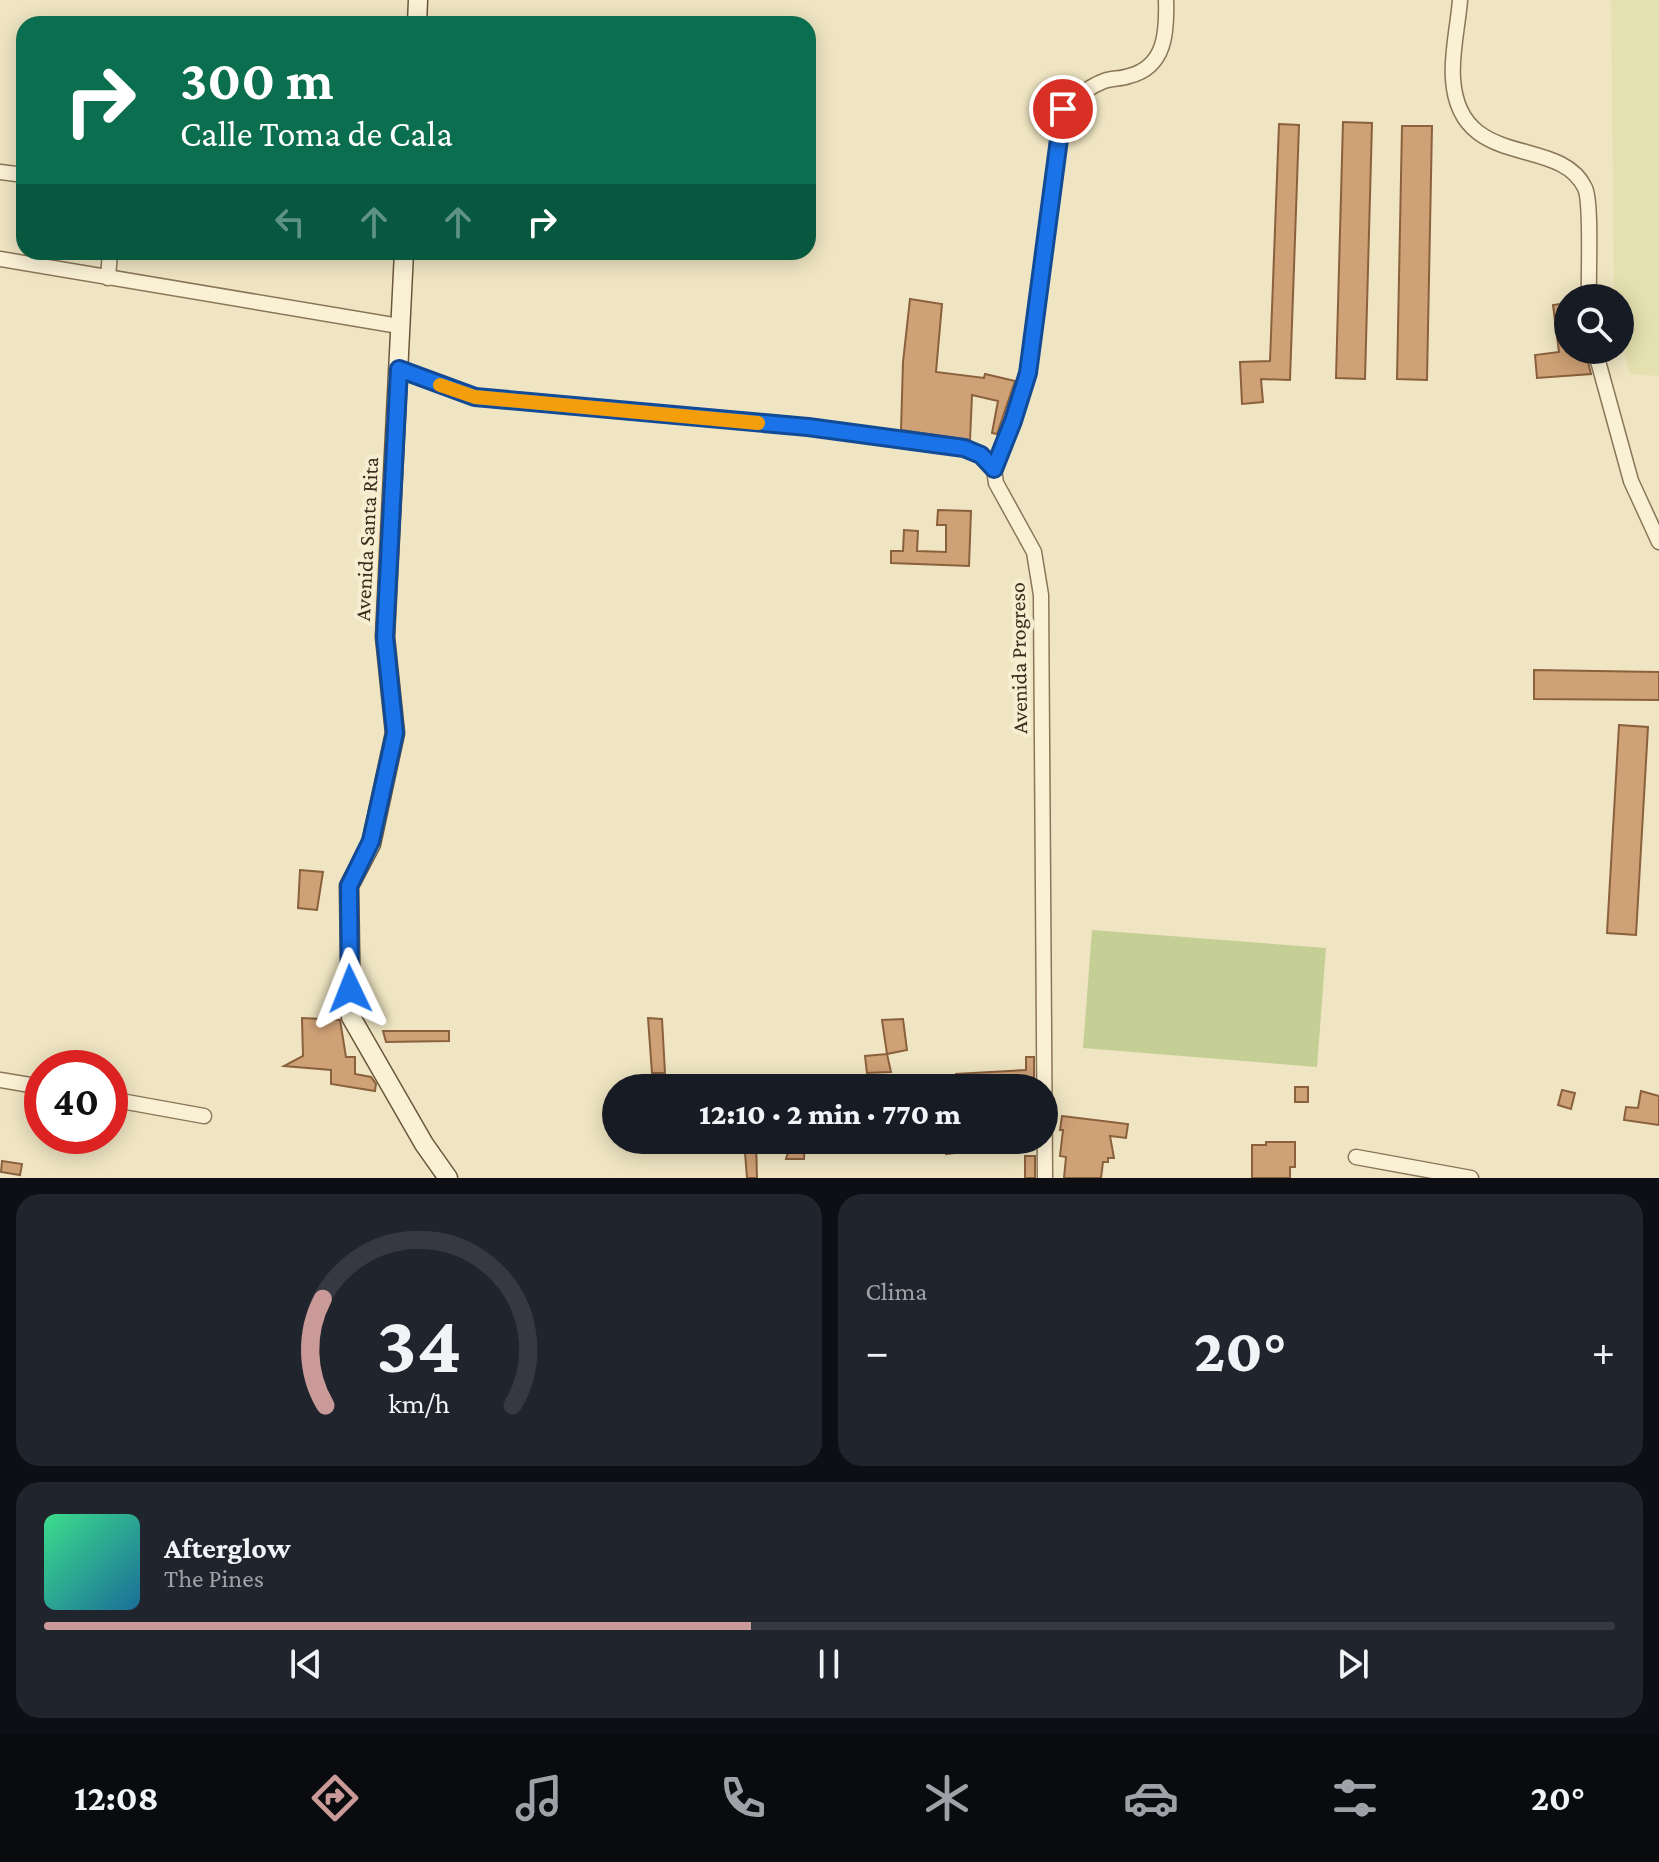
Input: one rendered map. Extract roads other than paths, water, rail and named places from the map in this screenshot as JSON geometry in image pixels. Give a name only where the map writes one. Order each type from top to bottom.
[{"type":"street","points":[[399,369],[475,397],[808,427],[964,448],[981,455],[994,469],[1028,373],[1063,109],[1079,94],[1106,81],[1131,76],[1156,59],[1167,31],[1166,0]]},
{"type":"street","points":[[1460,0],[1452,77],[1455,96],[1463,114],[1476,131],[1497,145],[1556,162],[1578,177],[1587,197],[1589,284]]},
{"type":"street","points":[[0,259],[399,326]]},
{"type":"street","points":[[108,278],[109,260]]},
{"type":"street","name":"Avenida Santa Rita","points":[[403,260],[385,637],[395,733],[371,841],[349,886],[351,1017],[424,1144],[448,1178]]},
{"type":"street","points":[[1599,364],[1631,481],[1659,542]]},
{"type":"street","name":"Avenida Progreso","points":[[994,469],[996,483],[1034,552],[1041,595],[1045,1178]]},
{"type":"street","points":[[0,1080],[24,1084]]},
{"type":"street","points":[[128,1102],[204,1116]]},
{"type":"street","points":[[1356,1157],[1471,1178]]}]
